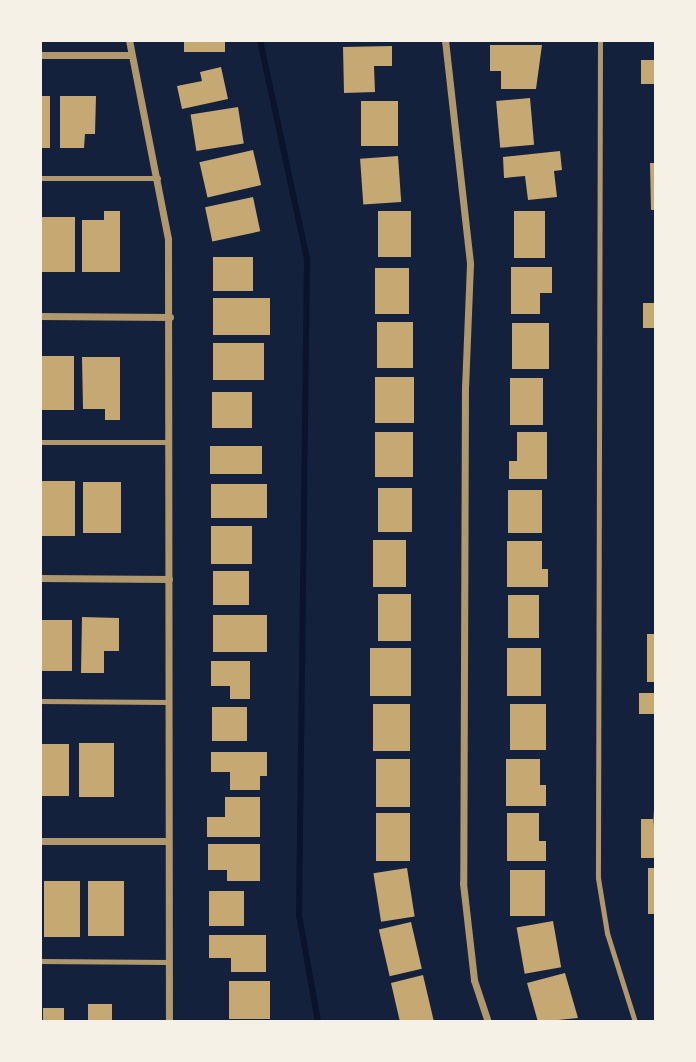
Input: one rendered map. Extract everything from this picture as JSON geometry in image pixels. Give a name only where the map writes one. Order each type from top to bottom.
[{"type":"street","points":[[129,40],[129,55],[158,178],[169,239],[169,1022]]},
{"type":"street","points":[[445,40],[470,264],[465,428],[463,883],[474,979],[488,1022]]},
{"type":"street","points":[[40,55],[129,55]]},
{"type":"street","points":[[40,316],[170,317]]},
{"type":"street","points":[[40,578],[169,579]]},
{"type":"street","points":[[40,841],[167,841]]},
{"type":"lane","points":[[600,40],[598,878],[607,933],[635,1022]]},
{"type":"lane","points":[[40,178],[158,178]]},
{"type":"lane","points":[[40,442],[169,442]]},
{"type":"lane","points":[[40,701],[168,702]]},
{"type":"lane","points":[[40,961],[168,962]]},
{"type":"building","points":[[184,40],[225,40],[225,52],[184,52]]},
{"type":"building","points":[[490,45],[542,45],[536,89],[501,89],[501,71],[490,71]]},
{"type":"building","points":[[392,46],[392,66],[374,66],[375,92],[344,93],[343,47]]},
{"type":"building","points":[[641,60],[656,60],[656,84],[641,84]]},
{"type":"building","points":[[221,67],[228,99],[182,109],[177,86],[202,81],[200,72]]},
{"type":"building","points":[[40,96],[50,96],[50,148],[40,148]]},
{"type":"building","points":[[60,96],[96,96],[95,134],[85,134],[84,148],[60,148]]},
{"type":"building","points":[[530,98],[534,145],[500,148],[496,101]]},
{"type":"building","points":[[361,101],[398,101],[398,146],[361,146]]},
{"type":"building","points":[[238,107],[244,144],[196,151],[191,115]]},
{"type":"building","points":[[253,150],[261,185],[208,197],[199,162]]},
{"type":"building","points":[[560,151],[562,170],[554,171],[557,197],[528,200],[525,176],[504,178],[503,157]]},
{"type":"building","points":[[398,156],[401,202],[363,205],[360,159]]},
{"type":"building","points":[[650,163],[656,163],[656,210],[651,210]]},
{"type":"building","points":[[253,197],[260,231],[212,241],[205,207]]},
{"type":"building","points":[[104,211],[120,211],[120,272],[82,272],[82,220],[104,220]]},
{"type":"building","points":[[378,211],[411,211],[411,257],[378,257]]},
{"type":"building","points":[[514,211],[545,211],[545,258],[514,258]]},
{"type":"building","points":[[40,217],[75,217],[75,272],[40,272]]},
{"type":"building","points":[[213,257],[253,257],[253,291],[213,291]]},
{"type":"building","points":[[511,267],[552,267],[552,293],[540,293],[540,314],[511,314]]},
{"type":"building","points":[[375,268],[409,268],[409,314],[375,314]]},
{"type":"building","points":[[213,298],[270,298],[270,335],[213,335]]},
{"type":"building","points":[[643,303],[656,303],[656,328],[643,328]]},
{"type":"building","points":[[377,322],[413,322],[413,368],[377,368]]},
{"type":"building","points":[[512,323],[549,323],[549,369],[512,369]]},
{"type":"building","points":[[213,343],[264,343],[264,380],[213,380]]},
{"type":"building","points":[[40,356],[74,356],[74,410],[40,410]]},
{"type":"building","points":[[82,357],[120,357],[120,420],[105,420],[105,409],[83,409]]},
{"type":"building","points":[[375,377],[414,377],[414,423],[375,423]]},
{"type":"building","points":[[510,378],[543,378],[543,425],[510,425]]},
{"type":"building","points":[[212,392],[252,392],[252,428],[212,428]]},
{"type":"building","points":[[375,432],[413,432],[413,477],[375,477]]},
{"type":"building","points":[[517,432],[547,432],[547,479],[509,479],[509,461],[517,461]]},
{"type":"building","points":[[210,446],[262,446],[262,474],[210,474]]},
{"type":"building","points":[[40,481],[75,481],[75,536],[40,536]]},
{"type":"building","points":[[83,482],[121,482],[121,533],[83,533]]},
{"type":"building","points":[[211,484],[267,484],[267,518],[211,518]]},
{"type":"building","points":[[378,488],[412,488],[412,532],[378,532]]},
{"type":"building","points":[[508,490],[542,490],[542,533],[508,533]]},
{"type":"building","points":[[211,526],[252,526],[252,564],[211,564]]},
{"type":"building","points":[[373,540],[406,540],[406,587],[373,587]]},
{"type":"building","points":[[507,541],[542,541],[542,569],[548,569],[548,587],[507,587]]},
{"type":"building","points":[[213,571],[249,571],[249,605],[213,605]]},
{"type":"building","points":[[378,594],[411,594],[411,641],[378,641]]},
{"type":"building","points":[[508,595],[539,595],[539,638],[508,638]]},
{"type":"building","points":[[213,615],[267,615],[267,652],[213,652]]},
{"type":"building","points":[[82,617],[119,618],[119,651],[104,651],[104,673],[81,673]]},
{"type":"building","points":[[40,620],[72,620],[72,671],[40,671]]},
{"type":"building","points":[[647,634],[656,634],[656,682],[647,682]]},
{"type":"building","points":[[370,648],[411,648],[411,696],[370,696]]},
{"type":"building","points":[[507,648],[541,648],[541,696],[507,696]]},
{"type":"building","points":[[211,661],[250,661],[250,699],[230,699],[230,686],[211,686]]},
{"type":"building","points":[[639,693],[656,693],[656,714],[639,714]]},
{"type":"building","points":[[373,704],[410,704],[410,751],[373,751]]},
{"type":"building","points":[[510,704],[546,704],[546,750],[510,750]]},
{"type":"building","points":[[212,707],[247,707],[247,741],[212,741]]},
{"type":"building","points":[[79,743],[114,743],[114,797],[79,797]]},
{"type":"building","points":[[40,744],[69,744],[69,796],[40,796]]},
{"type":"building","points":[[211,752],[267,752],[267,776],[260,776],[260,790],[230,790],[230,772],[211,772]]},
{"type":"building","points":[[376,759],[410,759],[410,807],[376,807]]},
{"type":"building","points":[[506,759],[540,759],[540,785],[546,785],[546,806],[506,806]]},
{"type":"building","points":[[225,797],[260,797],[260,837],[207,837],[207,817],[225,817]]},
{"type":"building","points":[[653,810],[656,858],[641,858],[641,819],[653,819]]},
{"type":"building","points":[[376,813],[410,813],[410,861],[376,861]]},
{"type":"building","points":[[507,813],[539,813],[539,841],[546,841],[546,861],[507,861]]},
{"type":"building","points":[[208,844],[260,844],[260,881],[227,881],[227,870],[208,870]]},
{"type":"building","points":[[407,868],[415,916],[381,922],[373,873]]},
{"type":"building","points":[[648,868],[656,868],[656,914],[648,914]]},
{"type":"building","points":[[510,870],[545,870],[545,916],[510,916]]},
{"type":"building","points":[[44,881],[80,881],[80,937],[44,937]]},
{"type":"building","points":[[88,881],[124,881],[124,936],[88,936]]},
{"type":"building","points":[[209,891],[244,891],[244,926],[209,926]]},
{"type":"building","points":[[553,921],[561,967],[525,974],[517,927]]},
{"type":"building","points":[[411,922],[422,969],[390,976],[379,929]]},
{"type":"building","points":[[209,935],[266,935],[266,972],[231,972],[231,958],[209,958]]},
{"type":"building","points":[[565,973],[578,1018],[538,1022],[527,983]]},
{"type":"building","points":[[423,975],[434,1022],[400,1022],[391,983]]},
{"type":"building","points":[[229,981],[270,981],[270,1019],[229,1019]]},
{"type":"building","points":[[88,1004],[112,1004],[112,1022],[88,1022]]},
{"type":"building","points":[[43,1008],[64,1008],[64,1022],[43,1022]]},
{"type":"waterway","points":[[260,40],[307,260],[299,915],[318,1022]]}]
